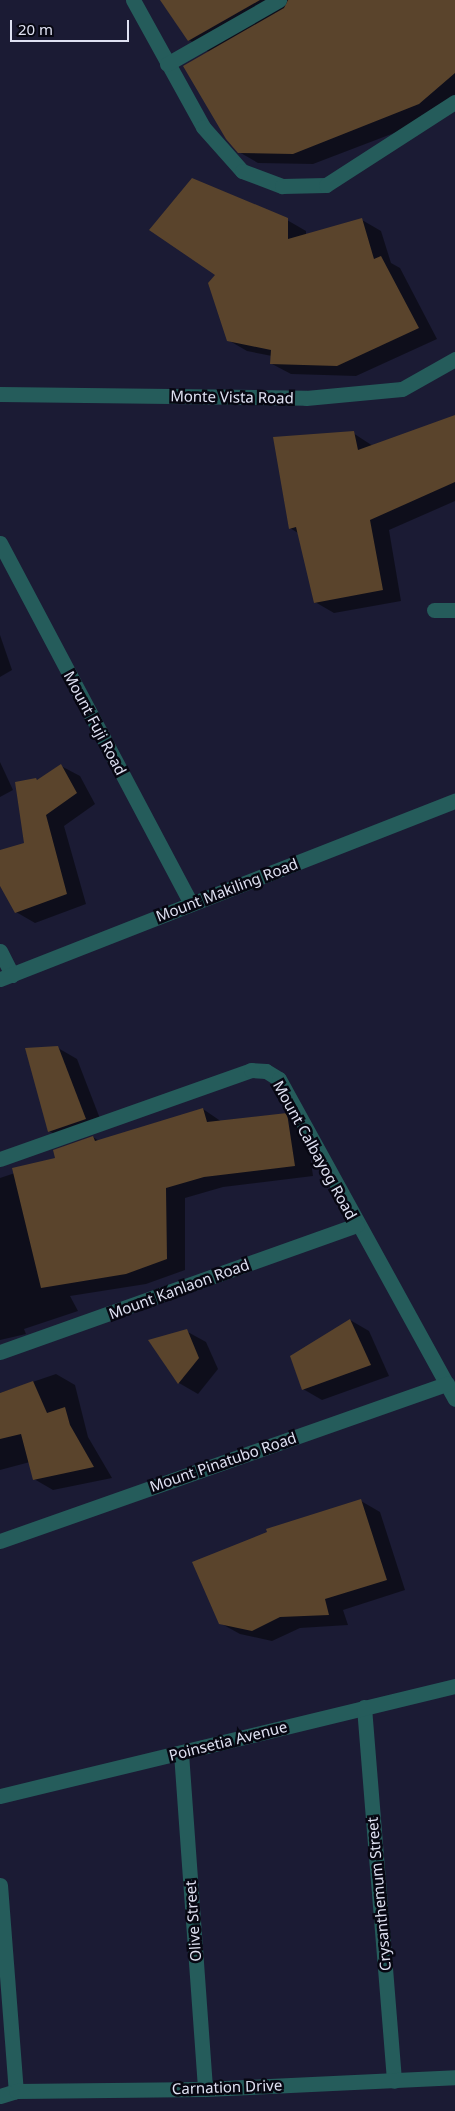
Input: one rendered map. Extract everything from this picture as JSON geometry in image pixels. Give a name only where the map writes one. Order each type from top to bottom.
[{"type":"street","points":[[133,0],[203,127],[242,171],[282,186],[326,185],[455,102]]},
{"type":"street","points":[[167,64],[279,0]]},
{"type":"street","name":"Monte Vista Road","points":[[0,394],[306,398],[402,388],[455,359]]},
{"type":"street","name":"Mount Fuji Road","points":[[0,543],[191,903]]},
{"type":"street","points":[[434,610],[455,610]]},
{"type":"street","name":"Mount Makiling Road","points":[[6,977],[455,801]]},
{"type":"street","points":[[0,951],[6,977]]},
{"type":"street","name":"Mount Calbayog Road","points":[[0,1159],[251,1070],[266,1071],[279,1079],[455,1399]]},
{"type":"street","name":"Mount Kanlaon Road","points":[[0,1352],[358,1225]]},
{"type":"street","name":"Mount Pinatubo Road","points":[[0,1541],[447,1384]]},
{"type":"street","name":"Poinsetia Avenue","points":[[0,1796],[455,1686]]},
{"type":"street","name":"Crysanthemum Street","points":[[364,1708],[394,2080]]},
{"type":"street","name":"Olive Street","points":[[181,1753],[205,2089]]},
{"type":"street","points":[[0,1885],[16,2091]]},
{"type":"street","name":"Carnation Drive","points":[[0,2096],[16,2091],[205,2089],[455,2077]]},
{"type":"building","points":[[160,0],[260,0],[188,41]]},
{"type":"building","points":[[288,0],[455,0],[455,73],[419,104],[293,154],[238,153],[226,139],[183,66],[284,8]]},
{"type":"building","points":[[192,178],[288,218],[288,239],[362,218],[374,259],[381,256],[419,328],[337,366],[270,364],[271,350],[227,341],[208,283],[215,275],[149,230]]},
{"type":"building","points":[[455,415],[455,482],[370,520],[383,590],[314,603],[296,527],[289,529],[273,437],[354,431],[358,450]]},
{"type":"building","points":[[61,764],[77,793],[46,815],[67,894],[15,913],[0,886],[0,850],[24,843],[15,782],[36,778],[37,780]]},
{"type":"building","points":[[58,1046],[86,1119],[48,1132],[25,1048]]},
{"type":"building","points":[[203,1108],[207,1122],[287,1113],[295,1166],[204,1177],[166,1188],[167,1259],[126,1274],[41,1288],[12,1168],[55,1158],[53,1150],[93,1136],[95,1141]]},
{"type":"building","points":[[350,1319],[371,1365],[302,1390],[290,1356]]},
{"type":"building","points":[[187,1329],[199,1358],[178,1384],[148,1340]]},
{"type":"building","points":[[33,1381],[47,1413],[65,1407],[70,1425],[94,1467],[33,1480],[21,1434],[0,1439],[0,1393]]},
{"type":"building","points":[[361,1499],[387,1580],[325,1599],[329,1615],[280,1617],[252,1631],[219,1624],[192,1562],[267,1532],[266,1529]]}]
